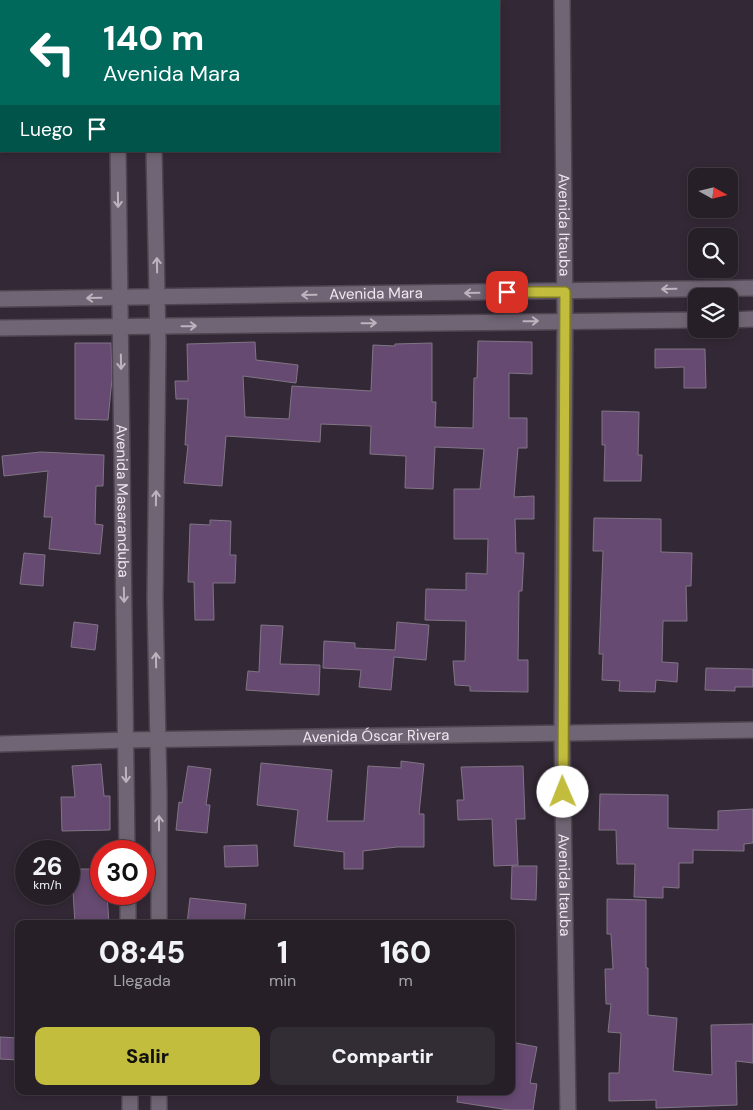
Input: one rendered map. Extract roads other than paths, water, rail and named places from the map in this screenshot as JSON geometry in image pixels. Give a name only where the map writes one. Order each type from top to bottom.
[{"type":"street","name":"Avenida Itauba","points":[[562,0],[565,292],[562,732],[568,1110]]},
{"type":"street","name":"Avenida Masaranduba","points":[[118,152],[127,840]]},
{"type":"street","points":[[154,152],[158,326],[155,599],[159,920]]},
{"type":"street","name":"Avenida Mara","points":[[0,299],[753,288]]},
{"type":"street","points":[[738,320],[753,319]]},
{"type":"street","name":"Avenida Mara","points":[[0,328],[688,320]]},
{"type":"street","name":"Avenida Óscar Rivera","points":[[0,744],[126,740],[753,730]]},
{"type":"street","points":[[128,905],[128,920]]},
{"type":"street","points":[[130,1095],[130,1110]]},
{"type":"street","points":[[159,1095],[159,1110]]}]
